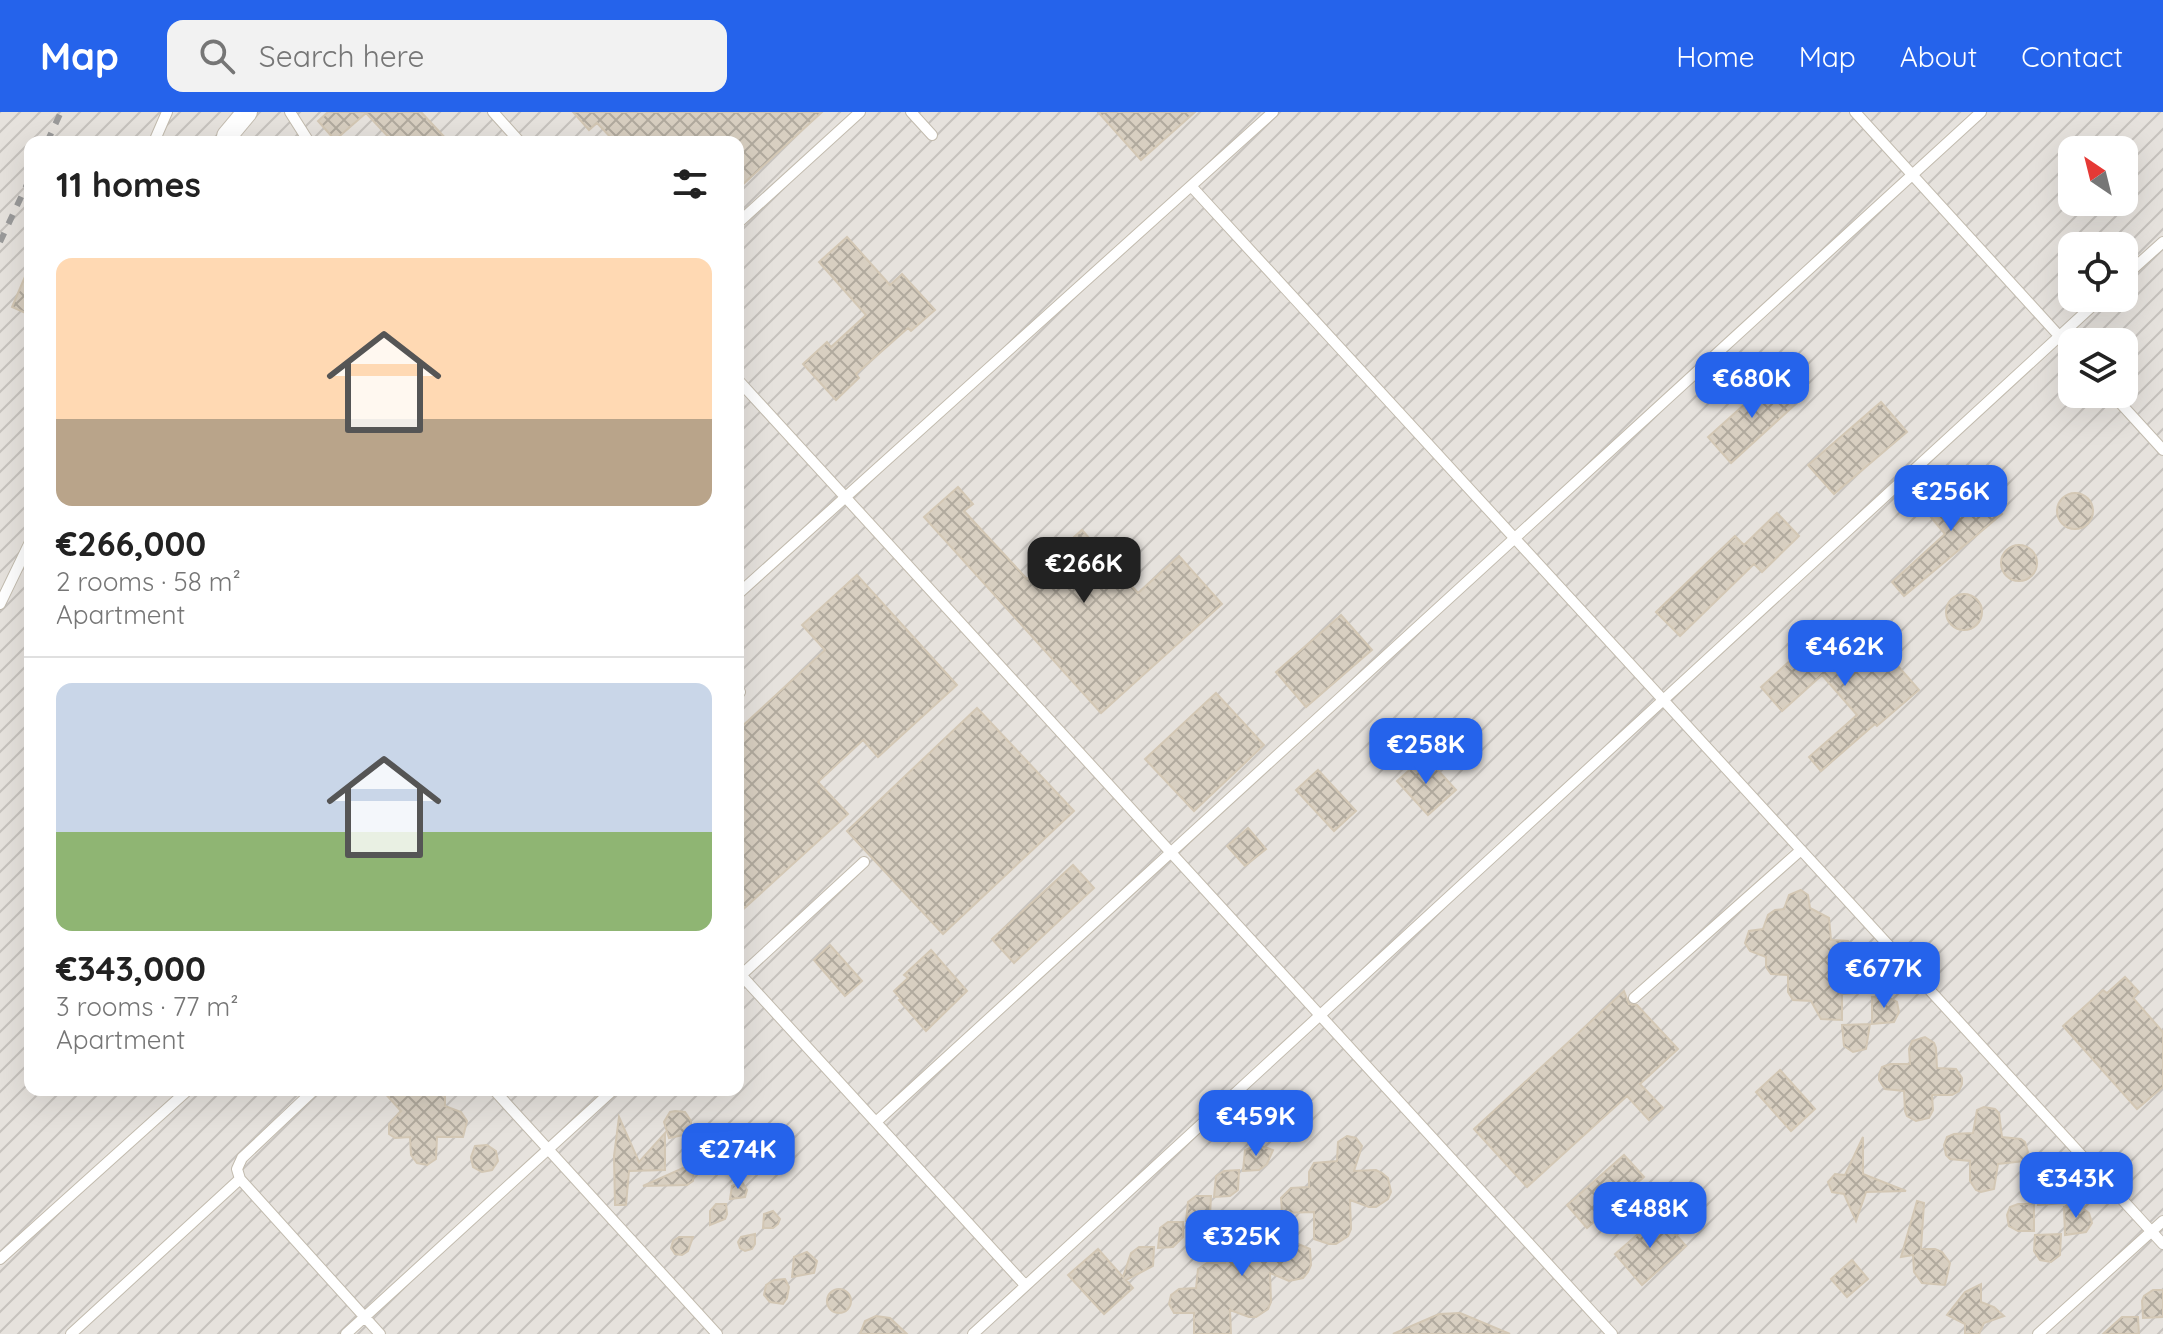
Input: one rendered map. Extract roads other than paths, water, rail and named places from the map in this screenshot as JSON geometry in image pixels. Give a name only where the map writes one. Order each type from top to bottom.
[{"type":"street","points":[[227,136],[238,112]]},
{"type":"street","points":[[228,136],[247,112]]},
{"type":"lane","points":[[157,136],[167,112]]},
{"type":"lane","points":[[290,112],[305,136]]},
{"type":"lane","points":[[493,112],[515,136]]},
{"type":"lane","points":[[744,218],[860,112]]},
{"type":"lane","points":[[911,112],[932,135]]},
{"type":"lane","points":[[744,589],[1273,112]]},
{"type":"lane","points":[[1855,112],[2058,334]]},
{"type":"lane","points":[[876,1122],[1981,112]]},
{"type":"lane","points":[[1191,186],[2163,1244]]},
{"type":"lane","points":[[2138,264],[2163,242]]},
{"type":"lane","points":[[2069,328],[2086,312]]},
{"type":"lane","points":[[973,1334],[2058,338]]},
{"type":"lane","points":[[744,387],[1612,1334]]},
{"type":"lane","points":[[2125,408],[2163,450]]},
{"type":"lane","points":[[0,604],[24,554]]},
{"type":"lane","points":[[1634,998],[1801,850]]},
{"type":"lane","points":[[744,972],[864,862]]},
{"type":"lane","points":[[744,980],[1025,1285]]},
{"type":"lane","points":[[0,1259],[181,1096]]},
{"type":"lane","points":[[308,1096],[242,1158],[237,1169],[240,1179],[380,1334]]},
{"type":"lane","points":[[499,1096],[717,1334]]},
{"type":"lane","points":[[346,1334],[606,1096]]},
{"type":"lane","points":[[71,1334],[240,1179]]},
{"type":"lane","points":[[2038,1334],[2163,1221]]},
{"type":"railway","points":[[50,136],[61,112]]},
{"type":"railway","points":[[0,242],[24,191]]}]
